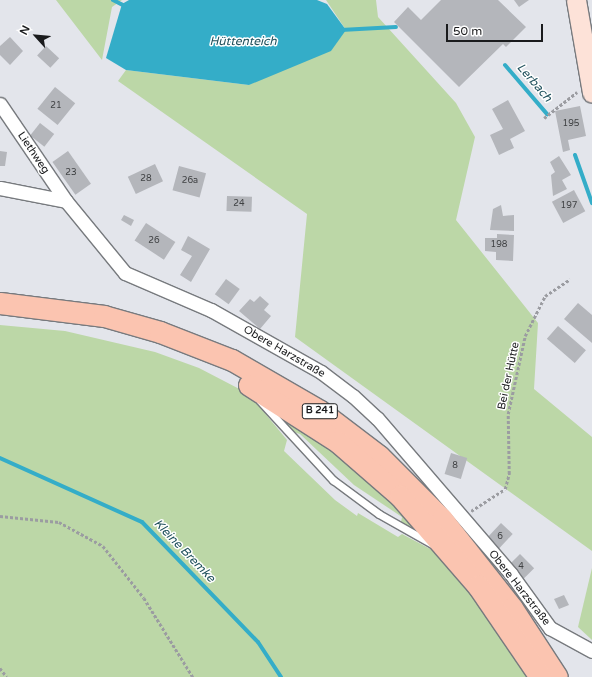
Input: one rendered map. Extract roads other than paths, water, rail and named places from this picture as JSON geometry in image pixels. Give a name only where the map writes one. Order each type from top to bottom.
[{"type":"main road","name":"B 241","points":[[0,304],[104,316],[160,332],[239,364],[320,410],[379,456],[442,519],[508,602],[557,677]]},
{"type":"main road","name":"B 241","points":[[0,318],[64,324],[137,340],[200,362],[259,390],[313,424],[370,468],[447,547],[540,677]]},
{"type":"street","points":[[576,0],[585,92]]},
{"type":"street","name":"Liethweg","points":[[0,104],[66,201]]},
{"type":"street","points":[[0,188],[66,201]]},
{"type":"street","name":"Obere Harzstraße","points":[[66,201],[125,273],[211,310],[321,372],[353,396],[377,418],[461,518],[511,574],[550,628],[592,651]]},
{"type":"lane","points":[[259,390],[258,399],[332,480],[401,528],[435,546],[447,547]]},
{"type":"water","name":"Hüttenteich","points":[[129,0],[317,0],[327,4],[346,30],[331,51],[249,85],[126,70],[106,58],[122,4]]},
{"type":"waterway","name":"Lerbach","points":[[113,0],[125,6]]},
{"type":"waterway","name":"Lerbach","points":[[341,30],[396,27]]},
{"type":"waterway","name":"Lerbach","points":[[505,65],[547,114]]},
{"type":"waterway","name":"Lerbach","points":[[575,155],[592,203]]},
{"type":"waterway","name":"Kleine Bremke","points":[[0,458],[142,522],[258,642],[281,677]]}]
